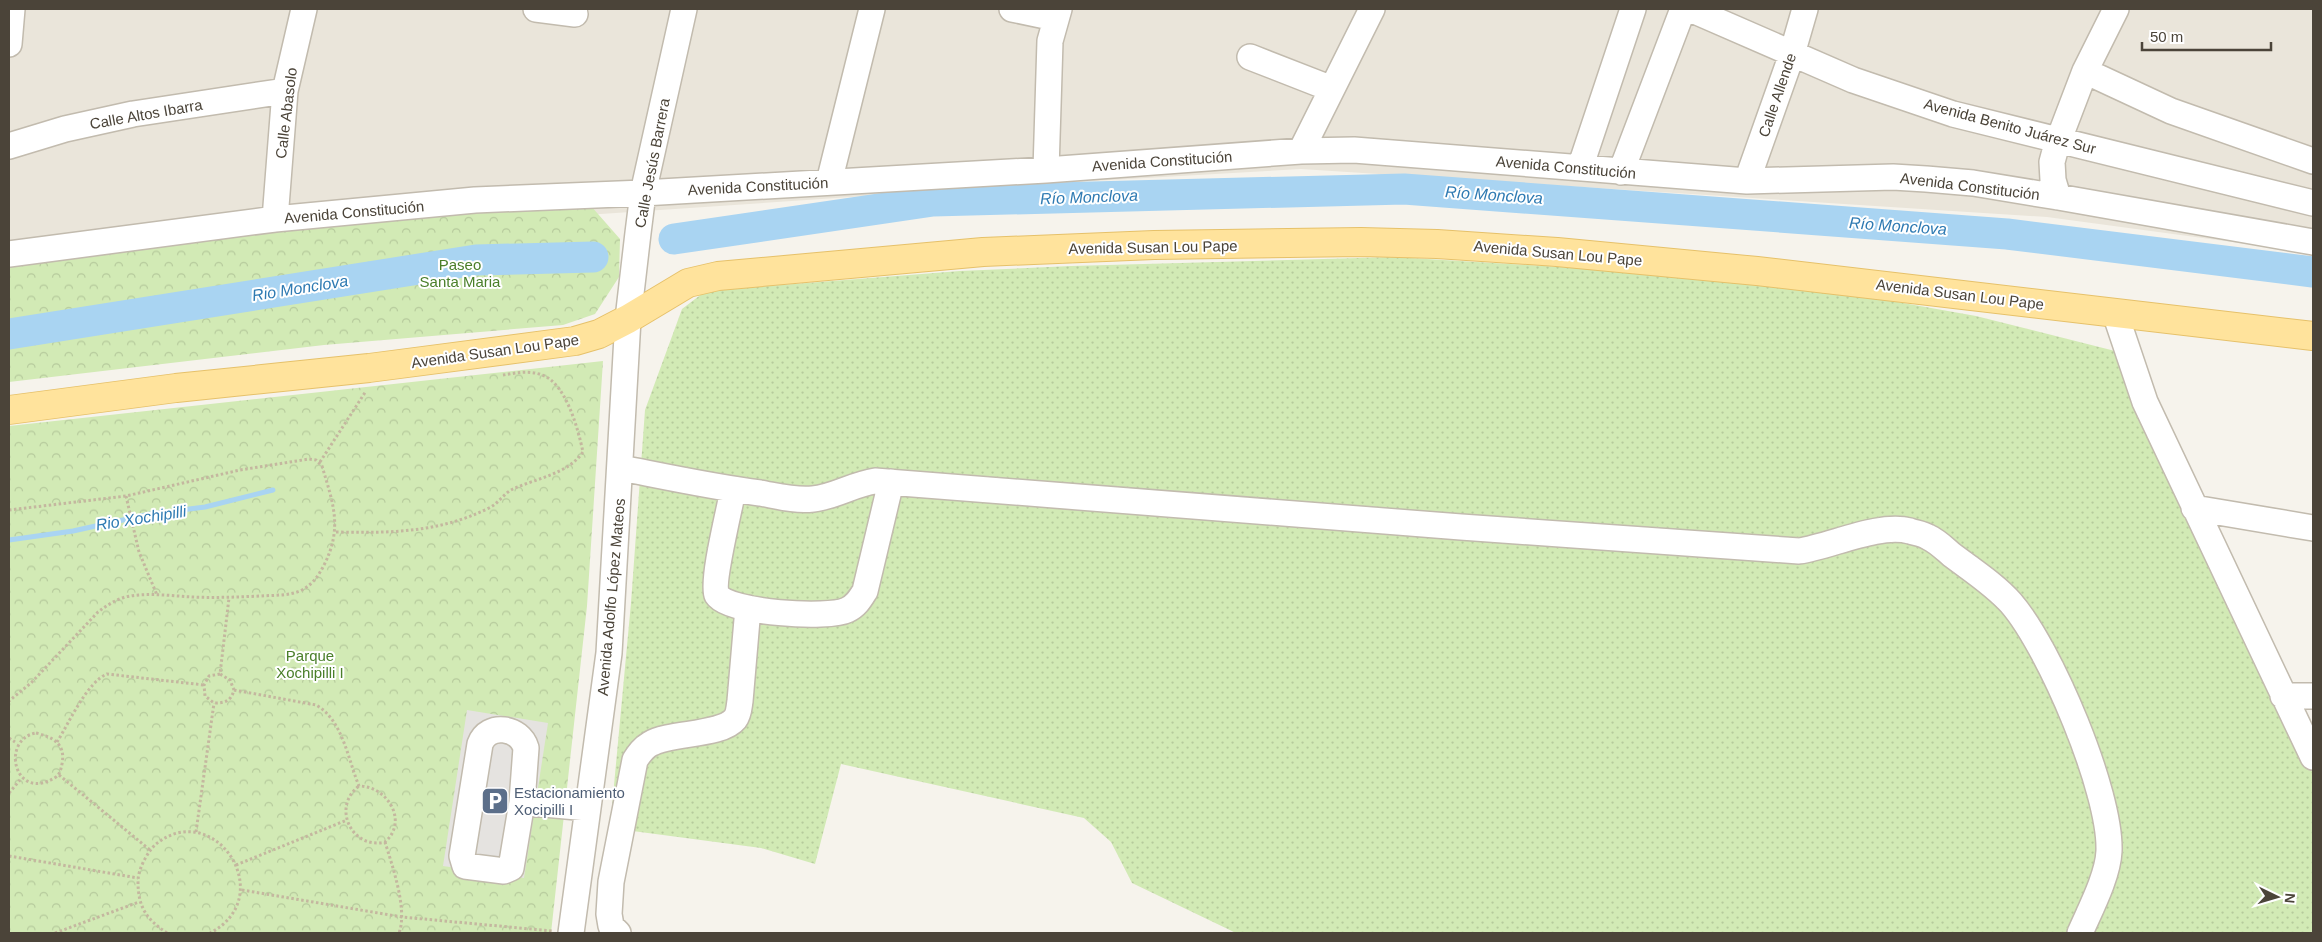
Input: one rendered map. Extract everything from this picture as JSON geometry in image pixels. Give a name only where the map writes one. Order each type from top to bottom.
[{"type":"main road","name":"Avenida Susan Lou Pape","points":[[9,410],[176,388],[369,368],[575,341],[599,334],[688,283],[735,274],[983,252],[1154,245],[1361,242],[1437,244],[1538,251],[1757,271],[2313,336]]},
{"type":"street","points":[[9,44],[12,9]]},
{"type":"street","name":"Calle Abasolo","points":[[275,219],[285,91],[304,9]]},
{"type":"street","points":[[536,9],[575,14]]},
{"type":"street","name":"Calle Jesús Barrera","points":[[628,319],[643,193],[684,9]]},
{"type":"street","points":[[829,182],[872,9]]},
{"type":"street","points":[[1012,9],[1057,13],[1050,41],[1046,170]]},
{"type":"street","points":[[1301,151],[1372,9]]},
{"type":"street","points":[[1580,168],[1633,9]]},
{"type":"street","points":[[1622,172],[1683,9]]},
{"type":"street","name":"Avenida Benito Juárez Sur","points":[[1690,9],[1853,80],[1953,114],[2313,203]]},
{"type":"street","name":"Calle Allende","points":[[1747,180],[1792,54],[1805,9]]},
{"type":"street","points":[[2058,197],[2053,180],[2052,162],[2058,139],[2085,71],[2116,9]]},
{"type":"street","points":[[1250,57],[1332,89]]},
{"type":"street","points":[[2085,71],[2171,111],[2313,161]]},
{"type":"street","name":"Calle Altos Ibarra","points":[[9,146],[64,129],[133,114],[285,91]]},
{"type":"street","name":"Avenida Constitución","points":[[9,254],[275,219],[475,200],[683,191],[1046,170],[1301,151],[1354,150],[1622,172],[1747,180],[1892,177],[1972,184],[2058,197],[2313,242]]},
{"type":"street","points":[[638,233],[651,214],[683,191]]},
{"type":"street","points":[[602,195],[624,209],[631,217],[638,233]]},
{"type":"street","points":[[2115,313],[2145,402],[2313,758]]},
{"type":"street","name":"Avenida Adolfo López Mateos","points":[[563,932],[588,808],[610,653],[628,319]]},
{"type":"street","points":[[620,468],[733,490],[798,499],[814,499],[860,483],[875,481],[1799,551],[1820,548],[1886,530],[1908,530],[1929,537],[2011,602],[2034,636],[2074,719],[2100,794],[2109,843],[2103,874],[2080,933]]},
{"type":"street","points":[[733,490],[715,586],[716,594],[720,598],[748,608],[774,614],[833,614],[846,611],[856,605],[865,591],[891,482]]},
{"type":"street","points":[[2194,508],[2313,528]]},
{"type":"street","points":[[618,933],[611,926],[609,914],[611,882],[635,760],[644,748],[652,742],[706,731],[727,725],[734,720],[738,713],[740,701],[748,608]]},
{"type":"street","points":[[2283,696],[2313,696]]},
{"type":"street","points":[[495,730],[517,733],[524,740],[526,748],[522,802],[511,868],[504,871],[465,866],[462,856],[480,744],[483,737],[488,733],[495,730]]},
{"type":"street","points":[[522,802],[588,808]]},
{"type":"path","points":[[336,532],[386,533],[449,525],[492,507],[511,490],[576,463],[583,452],[580,434],[567,402],[555,382],[542,375],[526,372],[498,375]]},
{"type":"path","points":[[9,701],[31,683],[98,612],[110,603],[124,597],[157,594],[229,598],[287,595],[302,590],[315,581],[333,548],[336,532],[334,515],[320,462],[367,389]]},
{"type":"path","points":[[9,510],[126,496],[249,468],[294,460],[309,459],[320,462]]},
{"type":"path","points":[[126,496],[139,552],[157,594]]},
{"type":"path","points":[[220,674],[229,598]]},
{"type":"path","points":[[57,742],[89,690],[101,677],[108,674],[204,685]]},
{"type":"path","points":[[220,674],[230,680],[234,690],[230,699],[214,704],[205,696],[204,685],[209,676],[220,674]]},
{"type":"path","points":[[234,690],[316,705],[327,710],[334,720],[359,786]]},
{"type":"path","points":[[196,832],[214,704]]},
{"type":"path","points":[[36,733],[53,738],[63,752],[59,775],[39,783],[28,784],[20,780],[13,769],[11,760],[15,742],[21,737],[36,733]]},
{"type":"path","points":[[9,738],[15,742]]},
{"type":"path","points":[[59,775],[150,850]]},
{"type":"path","points":[[9,793],[20,780]]},
{"type":"path","points":[[359,786],[373,788],[392,805],[395,812],[395,827],[394,832],[385,842],[368,842],[356,833],[348,820],[346,804],[348,796],[359,786]]},
{"type":"path","points":[[236,865],[348,820]]},
{"type":"path","points":[[167,933],[153,924],[139,902],[138,878],[150,850],[163,839],[176,834],[196,832],[216,839],[229,851],[241,877],[242,890],[234,912],[220,928],[210,933]]},
{"type":"path","points":[[385,842],[394,872],[402,917],[399,933]]},
{"type":"path","points":[[9,856],[138,878]]},
{"type":"path","points":[[242,890],[402,917],[563,932]]},
{"type":"path","points":[[55,933],[139,902]]},
{"type":"shaded area","points":[[9,9],[2313,9],[2313,253],[2047,217],[1301,169],[1058,183],[277,236],[9,270]]},
{"type":"shaded area","name":"Estacionamiento Xocipilli I","points":[[467,710],[548,723],[524,878],[443,866]]},
{"type":"green space","name":"Paseo Santa Maria","points":[[591,206],[620,239],[619,277],[595,314],[563,325],[324,345],[9,382],[9,263],[118,248],[459,211]]},
{"type":"green space","points":[[1394,257],[1578,268],[1830,290],[1976,316],[2115,351],[2313,767],[2313,933],[1236,933],[1132,883],[1111,842],[1084,818],[841,764],[815,864],[761,848],[610,828],[631,603],[645,410],[682,309],[703,293],[719,290],[960,271]]},
{"type":"green space","name":"Parque Xochipilli I","points":[[603,361],[587,606],[551,933],[9,933],[9,426]]},
{"type":"waterway","name":"Río Monclova","points":[[674,239],[933,201],[1404,189],[2007,234],[2313,272]]},
{"type":"waterway","name":"Rio Monclova","points":[[9,334],[476,260],[593,257]]},
{"type":"waterway","name":"Rio Xochipilli","points":[[9,540],[73,531],[150,514],[205,507],[273,490]]},
{"type":"place","name":"Estacionamiento Xocipilli I","points":[[495,801]]}]
